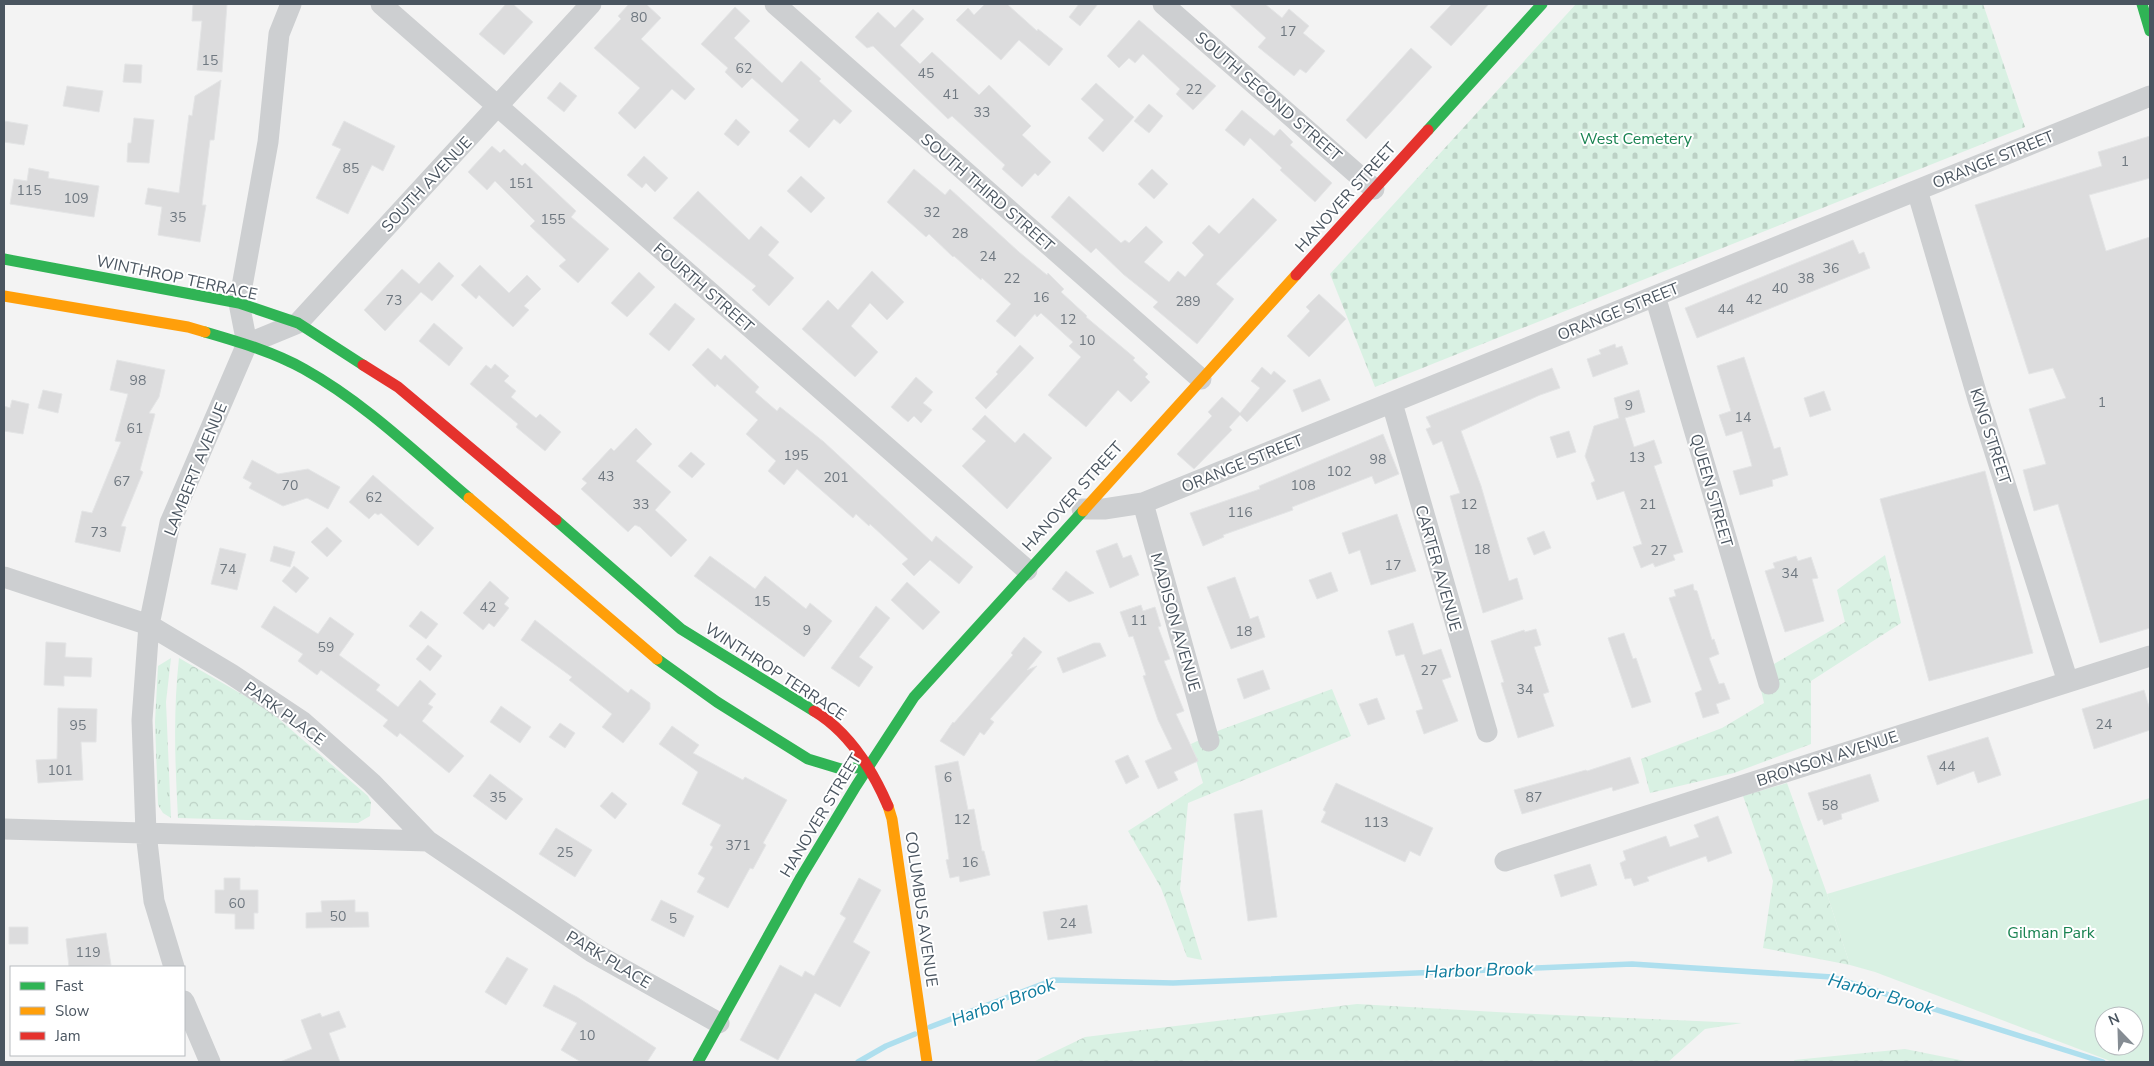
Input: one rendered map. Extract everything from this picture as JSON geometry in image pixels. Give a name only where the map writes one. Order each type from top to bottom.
[{"type":"street","points":[[247,344],[239,303],[268,142],[279,34],[279,4]]},
{"type":"street","points":[[279,34],[291,4]]},
{"type":"street","name":"FOURTH STREET","points":[[381,4],[1027,570]]},
{"type":"street","name":"SOUTH AVENUE","points":[[247,344],[298,323],[591,4]]},
{"type":"street","name":"SOUTH THIRD STREET","points":[[775,4],[1200,380]]},
{"type":"street","name":"SOUTH SECOND STREET","points":[[1163,4],[1374,189]]},
{"type":"street","name":"HANOVER STREET","points":[[698,1062],[866,767],[914,697],[1082,509],[1542,4]]},
{"type":"street","points":[[2142,4],[2150,31]]},
{"type":"street","name":"ORANGE STREET","points":[[1082,509],[1104,509],[1143,503],[2150,96]]},
{"type":"street","name":"KING STREET","points":[[1917,190],[1978,399],[2068,682]]},
{"type":"street","name":"WINTHROP TERRACE","points":[[4,259],[34,269],[239,303],[298,323],[398,387],[548,513],[682,636],[827,719],[854,746],[866,767]]},
{"type":"street","points":[[4,296],[31,296],[188,327],[247,344],[304,368],[363,408],[519,542],[664,657],[717,702],[808,759],[841,769],[866,767]]},
{"type":"street","name":"QUEEN STREET","points":[[1655,296],[1769,684]]},
{"type":"street","name":"LAMBERT AVENUE","points":[[174,966],[154,901],[146,833],[142,720],[149,625],[170,523],[247,344]]},
{"type":"street","name":"CARTER AVENUE","points":[[1392,403],[1487,732]]},
{"type":"street","name":"MADISON AVENUE","points":[[1143,503],[1209,741]]},
{"type":"street","points":[[519,542],[548,513]]},
{"type":"street","name":"PARK PLACE","points":[[4,577],[149,625],[230,674],[303,722],[372,783],[428,841],[592,952],[719,1023]]},
{"type":"street","name":"BRONSON AVENUE","points":[[1505,861],[2150,656]]},
{"type":"street","name":"COLUMBUS AVENUE","points":[[866,767],[886,801],[892,819],[927,1062]]},
{"type":"street","points":[[4,830],[428,841]]},
{"type":"street","points":[[185,1003],[210,1062]]},
{"type":"green space","name":"West Cemetery","points":[[1576,4],[1983,4],[2025,127],[1375,387],[1330,274]]},
{"type":"green space","points":[[1885,555],[1901,623],[1811,681],[1811,744],[1734,773],[1650,793],[1641,759],[1722,728],[1764,703],[1761,690],[1769,684],[1774,664],[1845,622],[1837,590]]},
{"type":"green space","points":[[171,658],[166,702],[171,818],[163,813],[158,805],[155,722],[158,666]]},
{"type":"green space","points":[[179,658],[266,708],[368,796],[371,802],[370,816],[358,823],[178,818],[175,738]]},
{"type":"green space","points":[[1332,689],[1351,736],[1188,803],[1180,889],[1202,960],[1187,957],[1161,888],[1128,831],[1203,783],[1191,744],[1220,730]]},
{"type":"green space","points":[[1787,783],[1850,965],[1763,948],[1773,881],[1743,796]]},
{"type":"green space","name":"Gilman Park","points":[[2150,798],[2150,1062],[2113,1062],[2097,1056],[2144,1056],[2144,1006],[2094,1006],[2094,1055],[1875,972],[1850,965],[1827,894]]},
{"type":"green space","points":[[1357,1004],[1742,1023],[1705,1029],[1668,1062],[1305,1060],[1033,1062],[1085,1037]]},
{"type":"green space","points":[[1905,1049],[1970,1062],[1795,1062],[1794,1060]]},
{"type":"building","points":[[193,4],[227,4],[222,72],[197,70],[202,21],[192,21]]},
{"type":"building","points":[[506,4],[513,4],[533,22],[504,55],[479,34]]},
{"type":"building","points":[[629,4],[646,4],[661,18],[641,39],[695,89],[685,100],[672,89],[635,129],[618,113],[640,88],[594,48],[621,19],[618,16]]},
{"type":"building","points":[[985,4],[1007,4],[1037,31],[1038,29],[1063,49],[1049,66],[1019,40],[1001,60],[956,20],[968,8],[974,15]]},
{"type":"building","points":[[1079,4],[1098,4],[1080,26],[1069,17]]},
{"type":"building","points":[[1229,4],[1265,4],[1282,18],[1289,9],[1309,26],[1303,33],[1325,51],[1306,73],[1300,69],[1294,76],[1258,47],[1266,38]]},
{"type":"building","points":[[1452,4],[1489,4],[1451,46],[1430,27]]},
{"type":"building","points":[[735,7],[750,21],[734,38],[782,83],[801,61],[821,79],[819,81],[852,111],[840,124],[834,119],[809,148],[789,131],[799,120],[752,78],[742,88],[725,72],[728,68],[701,44]]},
{"type":"building","points":[[913,9],[924,19],[900,45],[920,64],[932,52],[979,95],[989,85],[1031,126],[1022,135],[1051,162],[1038,176],[1035,173],[1022,187],[1002,169],[1005,165],[952,116],[948,119],[873,46],[867,48],[855,37],[878,12],[895,28]]},
{"type":"building","points":[[1139,20],[1216,86],[1193,110],[1176,94],[1180,89],[1143,54],[1135,63],[1129,58],[1119,68],[1107,56]]},
{"type":"building","points":[[1411,48],[1432,67],[1366,139],[1346,120]]},
{"type":"building","points":[[125,64],[142,65],[141,83],[123,82]]},
{"type":"building","points":[[221,80],[214,140],[210,140],[202,205],[206,205],[200,242],[158,235],[162,207],[145,204],[148,188],[179,193],[189,115],[192,116],[195,96]]},
{"type":"building","points":[[560,82],[577,96],[564,112],[547,98]]},
{"type":"building","points":[[1096,83],[1134,117],[1103,152],[1088,138],[1104,120],[1081,99]]},
{"type":"building","points":[[67,86],[103,91],[99,112],[63,106]]},
{"type":"building","points":[[1149,104],[1163,116],[1149,133],[1134,121]]},
{"type":"building","points":[[1242,110],[1274,136],[1280,129],[1293,142],[1290,145],[1332,183],[1315,202],[1280,170],[1282,168],[1250,138],[1244,146],[1225,130]]},
{"type":"building","points":[[134,118],[154,120],[149,163],[127,162],[128,143],[131,143]]},
{"type":"building","points":[[736,119],[750,132],[738,146],[724,134]]},
{"type":"building","points":[[4,121],[28,125],[24,145],[4,142]]},
{"type":"building","points":[[344,121],[395,146],[383,171],[372,165],[348,214],[316,198],[341,149],[332,145]]},
{"type":"building","points":[[2150,136],[2150,178],[2089,195],[2106,251],[2150,237],[2150,628],[2100,643],[2058,504],[2034,511],[2023,470],[2046,464],[2029,409],[2066,398],[2053,368],[2029,374],[1975,205],[2102,166],[2098,152]]},
{"type":"building","points":[[492,146],[500,153],[504,149],[522,166],[525,163],[576,211],[571,217],[609,249],[578,283],[559,266],[566,260],[530,226],[535,221],[495,181],[487,190],[468,172]]},
{"type":"building","points":[[644,156],[668,178],[655,192],[646,183],[642,188],[627,175]]},
{"type":"building","points":[[29,168],[49,172],[48,178],[99,186],[94,217],[10,204],[14,179],[27,181]]},
{"type":"building","points":[[914,169],[945,195],[950,189],[1019,252],[1047,275],[1048,273],[1064,289],[1061,292],[1086,317],[1135,358],[1133,360],[1148,374],[1145,377],[1150,382],[1131,402],[1118,390],[1086,427],[1048,395],[1081,357],[1069,346],[1073,342],[1041,313],[1037,317],[1035,314],[1015,337],[996,321],[1011,304],[982,278],[981,280],[953,257],[929,234],[926,237],[887,202]]},
{"type":"building","points":[[1152,169],[1168,184],[1154,199],[1138,184]]},
{"type":"building","points":[[801,176],[825,198],[811,213],[787,191]]},
{"type":"building","points":[[698,191],[749,240],[761,226],[779,242],[768,255],[794,278],[769,306],[752,290],[756,286],[673,218]]},
{"type":"building","points":[[1069,196],[1121,243],[1125,240],[1129,243],[1146,226],[1163,242],[1144,262],[1169,282],[1178,271],[1185,277],[1204,255],[1192,243],[1209,225],[1219,234],[1253,198],[1277,220],[1216,284],[1234,299],[1197,344],[1153,307],[1158,302],[1123,274],[1096,248],[1091,253],[1051,217]]},
{"type":"building","points":[[1853,240],[1859,254],[1864,252],[1870,268],[1697,338],[1685,308]]},
{"type":"building","points":[[439,262],[454,276],[432,301],[421,292],[385,331],[364,310],[402,269],[419,284]]},
{"type":"building","points":[[480,265],[509,293],[527,275],[541,289],[524,306],[529,310],[513,327],[479,295],[476,299],[461,285]]},
{"type":"building","points":[[872,271],[904,302],[887,320],[870,303],[851,326],[878,352],[855,377],[802,329],[828,300],[838,310]]},
{"type":"building","points":[[639,272],[655,287],[627,317],[611,303]]},
{"type":"building","points":[[1319,294],[1346,319],[1309,357],[1287,336],[1310,311],[1306,307]]},
{"type":"building","points":[[675,303],[695,319],[669,351],[649,334]]},
{"type":"building","points":[[434,323],[463,348],[449,366],[419,341]]},
{"type":"building","points":[[1615,344],[1616,348],[1622,346],[1628,364],[1593,377],[1587,359],[1601,354],[1599,350]]},
{"type":"building","points":[[1020,345],[1034,358],[986,409],[975,398],[998,374],[996,372]]},
{"type":"building","points":[[708,348],[721,360],[725,355],[759,387],[755,392],[777,411],[780,407],[824,442],[932,542],[936,536],[973,567],[959,584],[930,560],[914,576],[902,564],[908,559],[870,524],[869,526],[856,514],[853,518],[797,469],[784,485],[768,471],[776,461],[746,434],[758,420],[717,384],[715,387],[692,365]]},
{"type":"building","points":[[1744,357],[1774,449],[1780,447],[1788,475],[1772,480],[1773,486],[1740,495],[1733,471],[1752,466],[1742,431],[1726,436],[1719,415],[1731,411],[1717,366]]},
{"type":"building","points":[[117,360],[165,370],[159,397],[149,413],[155,414],[140,470],[143,472],[121,526],[126,527],[120,552],[75,542],[82,511],[92,513],[121,442],[115,441],[128,394],[110,390]]},
{"type":"building","points":[[495,364],[509,376],[504,381],[516,391],[511,397],[536,418],[540,414],[561,432],[545,451],[516,427],[518,424],[470,384],[486,365],[491,369]]},
{"type":"building","points":[[1262,367],[1271,375],[1274,371],[1286,381],[1247,422],[1240,415],[1229,427],[1232,430],[1194,469],[1177,454],[1212,416],[1208,412],[1222,397],[1240,413],[1260,388],[1251,381]]},
{"type":"building","points":[[1552,368],[1560,388],[1540,395],[1461,431],[1481,486],[1509,581],[1517,578],[1523,599],[1483,613],[1450,496],[1460,493],[1442,441],[1433,445],[1426,429],[1431,427],[1426,417]]},
{"type":"building","points":[[916,377],[933,392],[923,403],[932,410],[921,423],[914,416],[908,422],[891,407]]},
{"type":"building","points":[[1320,379],[1330,400],[1302,412],[1293,390]]},
{"type":"building","points":[[43,390],[62,394],[58,413],[38,408]]},
{"type":"building","points":[[1639,390],[1645,412],[1625,418],[1634,447],[1654,440],[1662,463],[1654,466],[1683,552],[1673,555],[1675,560],[1655,567],[1653,563],[1641,568],[1633,547],[1642,544],[1624,491],[1597,500],[1591,483],[1595,481],[1585,456],[1594,426],[1619,418],[1614,398]]},
{"type":"building","points":[[1824,391],[1831,410],[1810,417],[1804,398]]},
{"type":"building","points":[[12,400],[29,404],[23,434],[4,431],[4,406],[10,408]]},
{"type":"building","points":[[985,415],[1015,443],[1024,433],[1052,458],[1007,509],[962,466],[986,441],[972,429]]},
{"type":"building","points":[[636,428],[652,444],[636,461],[671,492],[655,510],[687,540],[671,557],[640,527],[635,525],[628,532],[581,489],[587,483],[582,479],[611,448],[614,451]]},
{"type":"building","points":[[1569,431],[1576,452],[1557,458],[1550,437]]},
{"type":"building","points":[[1383,434],[1399,474],[1375,484],[1372,476],[1292,507],[1293,510],[1223,535],[1224,537],[1203,546],[1190,513],[1260,489],[1259,486]]},
{"type":"building","points":[[691,452],[705,464],[692,478],[678,466]]},
{"type":"building","points":[[252,460],[278,474],[308,469],[340,487],[328,509],[307,498],[283,506],[249,488],[252,483],[243,478]]},
{"type":"building","points":[[1985,471],[2033,653],[1929,681],[1880,499]]},
{"type":"building","points":[[373,475],[434,528],[418,546],[381,513],[378,515],[375,513],[369,519],[349,502]]},
{"type":"building","points":[[1397,514],[1416,571],[1371,585],[1360,550],[1349,554],[1342,533]]},
{"type":"building","points":[[327,527],[342,541],[327,557],[311,542]]},
{"type":"building","points":[[1544,531],[1551,548],[1534,555],[1527,538]]},
{"type":"building","points":[[1117,543],[1123,558],[1131,555],[1139,575],[1110,588],[1096,551]]},
{"type":"building","points":[[274,546],[295,552],[290,567],[270,561]]},
{"type":"building","points":[[220,548],[246,554],[237,590],[211,584]]},
{"type":"building","points":[[710,556],[755,589],[765,576],[806,609],[810,603],[832,621],[804,657],[694,576]]},
{"type":"building","points":[[1796,556],[1798,561],[1811,557],[1818,578],[1812,579],[1824,621],[1785,632],[1765,571],[1775,568],[1773,563]]},
{"type":"building","points":[[294,566],[309,578],[296,593],[282,581]]},
{"type":"building","points":[[1066,571],[1094,593],[1069,602],[1052,589]]},
{"type":"building","points":[[1331,572],[1338,591],[1317,599],[1309,580]]},
{"type":"building","points":[[1235,577],[1250,619],[1258,616],[1265,637],[1231,649],[1207,587]]},
{"type":"building","points":[[490,581],[509,598],[504,604],[509,608],[494,627],[489,623],[483,630],[463,613]]},
{"type":"building","points":[[907,582],[940,612],[923,630],[891,600]]},
{"type":"building","points":[[1693,584],[1694,590],[1697,591],[1712,640],[1714,639],[1719,654],[1709,658],[1719,684],[1724,683],[1730,699],[1716,704],[1719,713],[1703,718],[1695,693],[1702,690],[1669,598],[1676,596],[1674,590]]},
{"type":"building","points":[[1141,605],[1143,611],[1155,607],[1161,626],[1158,627],[1170,659],[1164,661],[1184,711],[1176,714],[1198,761],[1174,772],[1178,780],[1158,789],[1145,761],[1172,749],[1158,720],[1143,676],[1146,675],[1133,636],[1129,637],[1120,612]]},
{"type":"building","points":[[274,606],[318,634],[330,617],[354,634],[339,655],[380,685],[376,690],[398,707],[420,680],[436,694],[428,704],[433,707],[422,721],[464,756],[449,773],[400,733],[397,737],[383,726],[388,720],[321,670],[317,675],[298,661],[303,654],[261,627]]},
{"type":"building","points":[[876,606],[890,618],[859,657],[873,667],[859,687],[831,668]]},
{"type":"building","points":[[421,611],[438,624],[426,639],[409,626]]},
{"type":"building","points":[[535,620],[628,693],[631,689],[650,703],[650,709],[623,743],[602,727],[612,714],[569,680],[572,677],[521,640]]},
{"type":"building","points":[[1413,623],[1423,655],[1441,649],[1451,677],[1442,680],[1458,721],[1424,734],[1416,711],[1423,709],[1404,654],[1396,656],[1388,631]]},
{"type":"building","points":[[1536,629],[1541,645],[1534,647],[1549,692],[1543,694],[1554,726],[1518,738],[1501,683],[1504,682],[1491,641],[1524,630],[1525,632]]},
{"type":"building","points":[[1624,633],[1633,659],[1636,658],[1651,702],[1632,708],[1608,638]]},
{"type":"building","points":[[1024,637],[1042,652],[1027,670],[1037,666],[990,719],[994,722],[984,735],[980,732],[964,756],[940,741],[953,722],[1013,655],[1011,653]]},
{"type":"building","points":[[46,642],[66,643],[65,657],[92,658],[91,677],[64,676],[64,686],[44,685]]},
{"type":"building","points":[[1094,643],[1100,643],[1106,656],[1063,673],[1057,658]]},
{"type":"building","points":[[428,645],[442,656],[430,671],[416,659]]},
{"type":"building","points":[[1263,670],[1270,689],[1244,699],[1237,679]]},
{"type":"building","points":[[2144,690],[2150,710],[2150,730],[2094,749],[2082,709]]},
{"type":"building","points":[[1377,698],[1385,719],[1368,725],[1359,704]]},
{"type":"building","points":[[501,706],[531,727],[520,743],[490,722]]},
{"type":"building","points":[[58,708],[97,709],[96,742],[81,742],[83,780],[38,783],[36,760],[57,759]]},
{"type":"building","points":[[560,723],[575,733],[565,748],[549,737]]},
{"type":"building","points":[[672,726],[699,745],[693,753],[743,780],[745,777],[787,800],[763,843],[766,845],[753,869],[750,868],[728,908],[697,892],[705,878],[698,874],[713,847],[710,845],[721,825],[682,804],[698,772],[659,744]]},
{"type":"building","points":[[1988,737],[2001,775],[1978,783],[1974,771],[1937,785],[1927,756]]},
{"type":"building","points":[[1128,755],[1139,777],[1126,784],[1115,761]]},
{"type":"building","points":[[1630,757],[1639,783],[1613,791],[1612,787],[1522,814],[1514,790],[1587,771]]},
{"type":"building","points":[[958,761],[968,810],[974,809],[982,851],[984,851],[990,875],[960,882],[959,876],[950,878],[946,860],[949,859],[935,766]]},
{"type":"building","points":[[490,774],[523,799],[506,820],[473,796]]},
{"type":"building","points":[[1870,774],[1879,801],[1841,814],[1842,819],[1824,825],[1822,819],[1818,821],[1808,793]]},
{"type":"building","points":[[1336,783],[1433,828],[1420,856],[1410,851],[1405,862],[1321,822],[1326,812],[1323,810]]},
{"type":"building","points":[[612,792],[627,804],[615,819],[600,806]]},
{"type":"building","points":[[1262,810],[1277,917],[1248,921],[1234,814]]},
{"type":"building","points":[[1718,816],[1732,853],[1708,862],[1706,856],[1647,877],[1649,881],[1634,886],[1631,878],[1625,879],[1620,863],[1626,860],[1623,851],[1666,836],[1670,847],[1699,837],[1694,825]]},
{"type":"building","points":[[556,828],[592,850],[575,877],[539,854]]},
{"type":"building","points":[[1590,864],[1597,885],[1561,897],[1554,875]]},
{"type":"building","points":[[224,878],[240,878],[240,890],[258,890],[258,913],[254,913],[254,929],[235,929],[235,914],[215,913],[215,890],[224,890]]},
{"type":"building","points":[[859,878],[881,890],[853,942],[870,952],[840,1007],[815,993],[778,1060],[740,1040],[780,965],[802,977],[805,971],[814,976],[846,918],[840,914]]},
{"type":"building","points":[[355,900],[355,912],[368,912],[369,927],[306,928],[306,913],[322,912],[321,901]]},
{"type":"building","points":[[661,900],[694,916],[684,937],[651,920]]},
{"type":"building","points":[[1087,905],[1092,933],[1048,940],[1043,912]]},
{"type":"building","points":[[9,927],[28,927],[28,944],[9,944]]},
{"type":"building","points":[[106,933],[111,965],[69,966],[66,939]]},
{"type":"building","points":[[507,957],[528,969],[506,1005],[485,992]]},
{"type":"building","points":[[554,985],[577,997],[656,1048],[647,1062],[581,1062],[561,1050],[577,1023],[543,1006]]},
{"type":"building","points":[[339,1011],[346,1027],[329,1033],[340,1062],[280,1062],[312,1049],[301,1020],[320,1013],[322,1017]]},
{"type":"waterway","name":"Harbor Brook","points":[[930,1027],[1053,980],[1173,983],[1632,964],[1832,977],[2103,1062]]},
{"type":"waterway","name":"Harbor Brook","points":[[858,1062],[886,1046],[915,1034]]},
{"type":"traffic: fast","points":[[1428,130],[1542,4]]},
{"type":"traffic: fast","points":[[2142,4],[2150,31]]},
{"type":"traffic: fast","points":[[4,259],[239,303],[298,323],[363,365]]},
{"type":"traffic: fast","points":[[205,332],[281,357],[326,382],[390,429],[469,498]]},
{"type":"traffic: fast","points":[[698,1062],[801,877],[856,786],[914,697],[1083,511]]},
{"type":"traffic: fast","points":[[556,520],[681,629],[814,711]]},
{"type":"traffic: fast","points":[[657,659],[717,702],[808,759],[841,769],[866,767]]},
{"type":"traffic: slow","points":[[1083,511],[1296,275]]},
{"type":"traffic: slow","points":[[4,296],[188,327],[205,332]]},
{"type":"traffic: slow","points":[[469,498],[657,659]]},
{"type":"traffic: slow","points":[[888,806],[892,819],[927,1062]]},
{"type":"traffic: jam","points":[[1296,275],[1428,130]]},
{"type":"traffic: jam","points":[[363,365],[398,387],[556,520]]},
{"type":"traffic: jam","points":[[814,711],[827,720],[849,741],[875,778],[888,806]]}]
